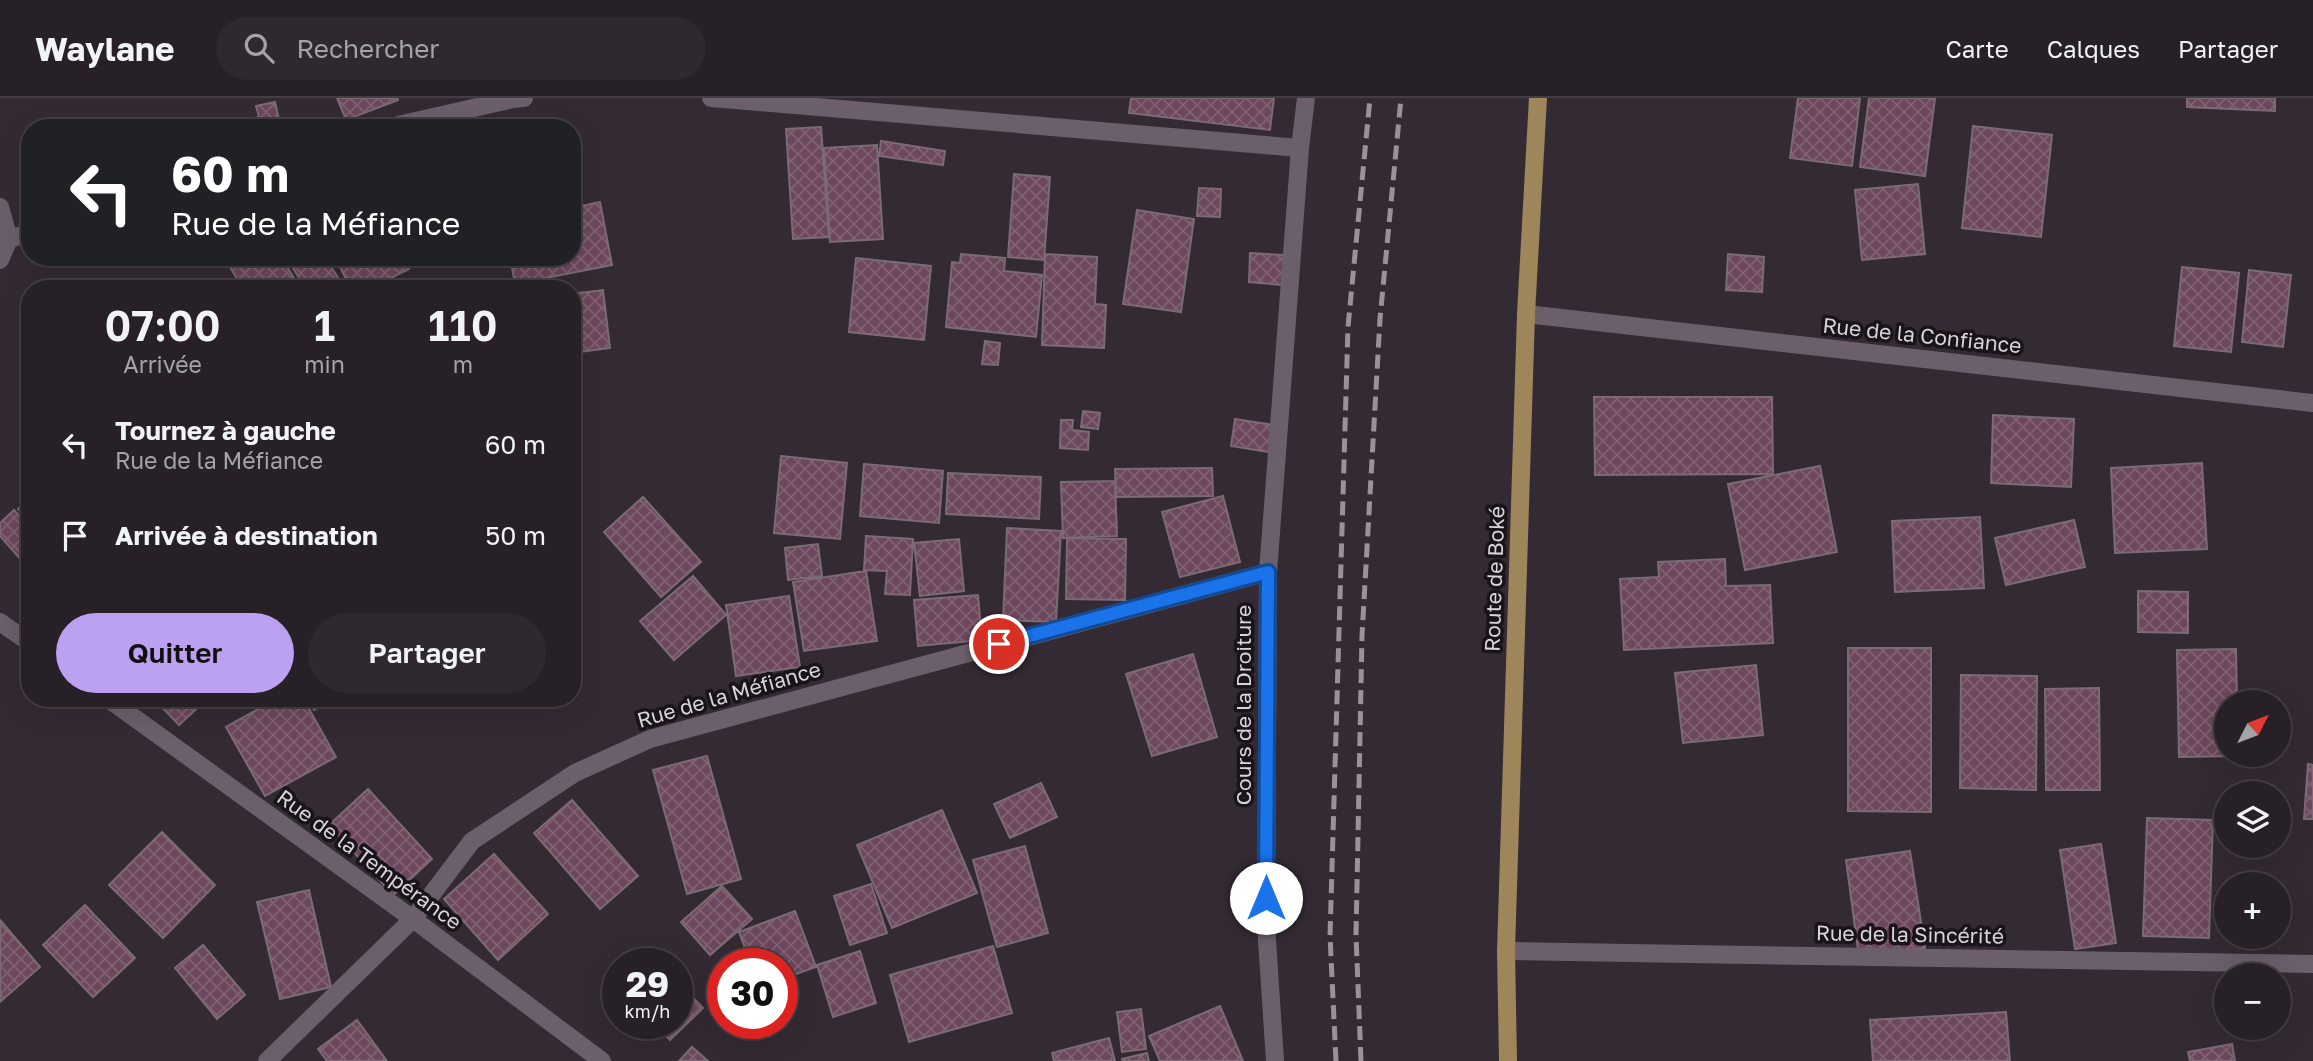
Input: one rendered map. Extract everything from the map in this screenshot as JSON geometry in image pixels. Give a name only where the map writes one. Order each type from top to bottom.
[{"type":"main road","name":"Route de Boké","points":[[1508,1061],[1506,951],[1526,314],[1538,98]]},
{"type":"street","points":[[427,119],[524,98]]},
{"type":"street","points":[[711,98],[1300,148]]},
{"type":"street","name":"Cours de la Droiture","points":[[1275,1061],[1266,925],[1268,572],[1306,98]]},
{"type":"street","points":[[0,207],[9,239],[0,260]]},
{"type":"street","points":[[9,239],[21,236]]},
{"type":"street","name":"Rue de la Confiance","points":[[1526,314],[2313,403]]},
{"type":"street","name":"Rue de la Méfiance","points":[[267,1061],[413,919],[472,841],[575,773],[650,739],[1268,572]]},
{"type":"street","points":[[0,622],[21,637]]},
{"type":"street","name":"Rue de la Tempérance","points":[[119,707],[413,919],[602,1061]]},
{"type":"street","name":"Rue de la Sincérité","points":[[1506,951],[2313,964]]},
{"type":"building","points":[[337,98],[398,100],[349,119],[346,119]]},
{"type":"building","points":[[1131,98],[1274,98],[1270,130],[1129,113]]},
{"type":"building","points":[[1798,98],[1860,98],[1852,166],[1790,158]]},
{"type":"building","points":[[1869,98],[1935,98],[1925,176],[1860,167]]},
{"type":"building","points":[[2187,98],[2275,98],[2275,111],[2187,107]]},
{"type":"building","points":[[275,102],[279,119],[250,119],[259,117],[256,106]]},
{"type":"building","points":[[1973,126],[2052,135],[2041,237],[1962,228]]},
{"type":"building","points":[[821,127],[829,237],[793,239],[786,129]]},
{"type":"building","points":[[881,141],[945,151],[943,165],[879,156]]},
{"type":"building","points":[[877,145],[883,239],[830,242],[824,148]]},
{"type":"building","points":[[1014,174],[1050,177],[1044,260],[1008,257]]},
{"type":"building","points":[[1918,184],[1925,254],[1862,260],[1855,190]]},
{"type":"building","points":[[1199,188],[1221,189],[1220,217],[1197,216]]},
{"type":"building","points":[[600,202],[612,265],[535,280],[514,280],[512,266],[581,266],[581,206]]},
{"type":"building","points":[[1137,210],[1194,219],[1181,312],[1123,304]]},
{"type":"building","points":[[1250,253],[1284,255],[1282,285],[1249,282]]},
{"type":"building","points":[[961,254],[1005,258],[1004,271],[1042,275],[1036,337],[946,327],[952,262],[960,263]]},
{"type":"building","points":[[1045,254],[1097,257],[1095,304],[1106,305],[1104,348],[1042,345]]},
{"type":"building","points":[[1728,254],[1764,257],[1762,292],[1726,290]]},
{"type":"building","points":[[856,258],[931,266],[924,340],[849,332]]},
{"type":"building","points":[[229,266],[287,266],[295,280],[238,280]]},
{"type":"building","points":[[292,266],[331,266],[339,280],[300,280]]},
{"type":"building","points":[[340,266],[408,266],[409,269],[387,280],[346,280]]},
{"type":"building","points":[[2182,267],[2239,273],[2231,352],[2174,346]]},
{"type":"building","points":[[2249,270],[2291,275],[2283,347],[2242,342]]},
{"type":"building","points":[[603,290],[610,348],[581,352],[581,293]]},
{"type":"building","points":[[985,341],[1000,343],[998,365],[982,364]]},
{"type":"building","points":[[1594,397],[1772,397],[1773,474],[1595,475]]},
{"type":"building","points":[[1083,411],[1100,413],[1098,429],[1081,427]]},
{"type":"building","points":[[1993,415],[2074,419],[2071,487],[1991,483]]},
{"type":"building","points":[[1235,419],[1273,425],[1269,452],[1231,446]]},
{"type":"building","points":[[1061,420],[1073,420],[1072,430],[1089,432],[1088,450],[1060,448]]},
{"type":"building","points":[[781,456],[847,463],[840,539],[774,533]]},
{"type":"building","points":[[2202,463],[2207,549],[2115,553],[2111,468]]},
{"type":"building","points":[[864,464],[943,471],[939,523],[860,516]]},
{"type":"building","points":[[1820,466],[1837,552],[1745,570],[1728,484]]},
{"type":"building","points":[[1212,468],[1213,496],[1116,497],[1115,469]]},
{"type":"building","points":[[948,473],[1041,477],[1039,519],[946,514]]},
{"type":"building","points":[[1115,481],[1117,536],[1063,538],[1061,482]]},
{"type":"building","points":[[1223,496],[1240,562],[1180,577],[1162,512]]},
{"type":"building","points":[[643,497],[701,562],[661,597],[604,532]]},
{"type":"building","points":[[14,510],[21,518],[21,560],[0,536],[0,523]]},
{"type":"building","points":[[1980,517],[1984,588],[1895,592],[1892,521]]},
{"type":"building","points":[[2074,520],[2085,567],[2006,585],[1995,538]]},
{"type":"building","points":[[1007,528],[1061,531],[1056,622],[1003,620]]},
{"type":"building","points":[[866,536],[913,539],[910,595],[885,594],[887,571],[864,570]]},
{"type":"building","points":[[1067,538],[1126,539],[1125,600],[1066,599]]},
{"type":"building","points":[[959,539],[964,591],[920,596],[914,543]]},
{"type":"building","points":[[818,544],[822,576],[788,580],[785,548]]},
{"type":"building","points":[[1725,559],[1726,586],[1770,585],[1773,643],[1624,650],[1620,579],[1659,577],[1658,562]]},
{"type":"building","points":[[866,571],[877,641],[804,651],[793,582]]},
{"type":"building","points":[[693,576],[726,615],[674,660],[640,621]]},
{"type":"building","points":[[2138,591],[2188,592],[2188,633],[2138,632]]},
{"type":"building","points":[[978,595],[982,640],[918,646],[914,600]]},
{"type":"building","points":[[789,596],[800,667],[736,676],[726,605]]},
{"type":"building","points":[[1848,648],[1931,648],[1931,812],[1848,811]]},
{"type":"building","points":[[2236,649],[2237,690],[2214,690],[2214,756],[2179,757],[2177,650]]},
{"type":"building","points":[[1193,654],[1217,737],[1152,756],[1126,674]]},
{"type":"building","points":[[1756,665],[1763,735],[1683,743],[1675,673]]},
{"type":"building","points":[[1961,675],[2037,676],[2036,790],[1960,788]]},
{"type":"building","points":[[2099,688],[2100,790],[2046,790],[2045,689]]},
{"type":"building","points":[[162,707],[198,707],[179,725]]},
{"type":"building","points":[[262,707],[308,707],[336,757],[265,796],[226,727]]},
{"type":"building","points":[[707,756],[741,879],[687,894],[653,770]]},
{"type":"building","points":[[2308,764],[2313,765],[2313,819],[2304,819]]},
{"type":"building","points":[[1041,783],[1057,817],[1010,838],[994,804]]},
{"type":"building","points":[[368,789],[432,859],[393,895],[329,825]]},
{"type":"building","points":[[572,800],[638,876],[600,909],[534,833]]},
{"type":"building","points":[[942,810],[977,893],[892,928],[857,845]]},
{"type":"building","points":[[2147,818],[2213,820],[2209,938],[2143,936]]},
{"type":"building","points":[[162,832],[215,885],[163,938],[109,885]]},
{"type":"building","points":[[2101,844],[2116,943],[2075,949],[2060,850]]},
{"type":"building","points":[[1025,846],[1048,933],[997,947],[973,860]]},
{"type":"building","points":[[1910,851],[1925,948],[1859,957],[1846,860]]},
{"type":"building","points":[[494,854],[548,914],[498,960],[444,899]]},
{"type":"building","points":[[871,884],[887,933],[850,945],[834,896]]},
{"type":"building","points":[[722,886],[752,919],[718,948],[707,948],[707,952],[681,922]]},
{"type":"building","points":[[309,890],[331,987],[280,999],[257,902]]},
{"type":"building","points":[[85,905],[135,958],[93,997],[43,945]]},
{"type":"building","points":[[795,911],[816,967],[798,973],[798,948],[745,948],[739,932]]},
{"type":"building","points":[[0,920],[40,967],[0,1002]]},
{"type":"building","points":[[203,945],[245,995],[217,1019],[175,968]]},
{"type":"building","points":[[993,946],[1012,1013],[909,1042],[890,975]]},
{"type":"building","points":[[860,951],[876,1003],[833,1017],[817,965]]},
{"type":"building","points":[[693,998],[703,1008],[693,1018]]},
{"type":"building","points":[[1220,1006],[1243,1061],[1160,1061],[1149,1036]]},
{"type":"building","points":[[1141,1009],[1146,1049],[1122,1052],[1117,1012]]},
{"type":"building","points":[[2006,1012],[2010,1061],[1873,1061],[1870,1020]]},
{"type":"building","points":[[357,1020],[387,1061],[327,1061],[318,1049]]},
{"type":"building","points":[[1109,1038],[1115,1061],[1054,1061],[1052,1053]]},
{"type":"building","points":[[2232,1044],[2235,1061],[2190,1061],[2188,1052]]},
{"type":"building","points":[[692,1047],[708,1061],[679,1061]]},
{"type":"building","points":[[1147,1053],[1149,1061],[1122,1059]]},
{"type":"railway","points":[[1336,1061],[1330,936],[1348,327],[1370,98]]},
{"type":"railway","points":[[1361,1061],[1356,935],[1362,636],[1380,319],[1401,98]]},
{"type":"route","points":[[999,644],[1268,572],[1266,898]]}]
